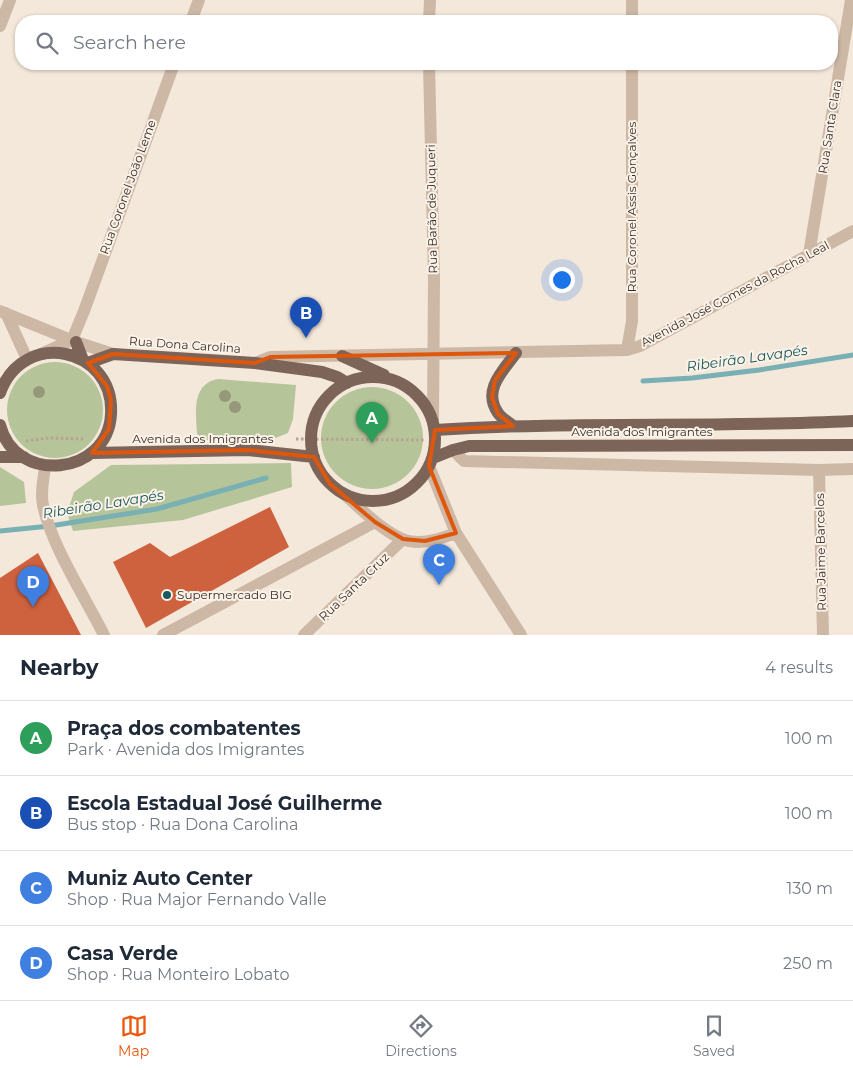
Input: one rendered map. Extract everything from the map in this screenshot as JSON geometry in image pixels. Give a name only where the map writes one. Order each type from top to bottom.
[{"type":"main road","name":"Avenida dos Imigrantes","points":[[0,429],[11,446],[24,457],[34,463],[45,466],[58,466],[82,460],[102,442],[109,429],[112,414],[111,400],[99,373],[86,362],[74,341]]},
{"type":"main road","points":[[1,385],[13,370],[26,359],[41,354],[61,353],[86,362]]},
{"type":"main road","name":"Rua Dona Carolina","points":[[86,362],[113,354],[255,363],[322,372],[347,383]]},
{"type":"main road","points":[[514,426],[498,414],[492,397],[495,380],[516,354]]},
{"type":"main road","points":[[342,356],[393,380],[411,389],[424,403],[434,425],[436,440],[431,462],[425,474],[412,488],[396,497],[378,501],[360,500],[343,493],[330,484],[320,472],[314,457],[311,439],[314,419],[322,402],[336,388],[354,379],[374,377],[393,380]]},
{"type":"main road","name":"Avenida dos Imigrantes","points":[[434,425],[772,424],[853,421]]},
{"type":"main road","name":"Avenida dos Imigrantes","points":[[431,462],[453,450],[469,446],[853,445]]},
{"type":"main road","name":"Avenida dos Imigrantes","points":[[92,453],[248,450],[314,457]]},
{"type":"main road","name":"Avenida dos Imigrantes","points":[[0,457],[24,457]]},
{"type":"street","points":[[0,26],[10,0]]},
{"type":"street","points":[[194,15],[200,0]]},
{"type":"street","points":[[429,15],[430,0]]},
{"type":"street","points":[[632,0],[632,15]]},
{"type":"street","name":"Rua Santa Clara","points":[[809,254],[851,0]]},
{"type":"street","name":"Rua Coronel João Leme","points":[[74,341],[172,70]]},
{"type":"street","name":"Rua Barão de Juqueri","points":[[429,70],[434,354]]},
{"type":"street","name":"Rua Coronel Assis Gonçalves","points":[[627,350],[632,321],[632,70]]},
{"type":"street","name":"Avenida José Gomes da Rocha Leal","points":[[434,354],[516,354],[627,350],[640,346],[853,231]]},
{"type":"street","name":"Rua Dona Carolina","points":[[3,312],[74,341],[113,354]]},
{"type":"street","name":"Rua Dona Carolina","points":[[3,312],[26,359]]},
{"type":"street","points":[[41,354],[74,341]]},
{"type":"street","points":[[434,354],[434,425]]},
{"type":"street","name":"Rua Dona Carolina","points":[[255,363],[270,357],[434,354]]},
{"type":"street","points":[[453,450],[464,461],[819,470],[853,469]]},
{"type":"street","points":[[431,462],[456,533],[516,633]]},
{"type":"street","points":[[45,466],[42,504],[53,536],[104,635]]},
{"type":"street","name":"Rua Jaime Barcelos","points":[[819,470],[823,635]]},
{"type":"street","points":[[343,493],[375,522],[403,540],[425,541],[456,533]]},
{"type":"street","points":[[163,635],[375,522]]},
{"type":"street","name":"Rua Santa Cruz","points":[[304,635],[403,540]]},
{"type":"highlighted area","points":[[516,353],[495,380],[492,397],[498,414],[513,426],[435,430],[429,466],[456,533],[425,541],[403,539],[375,522],[330,484],[314,457],[248,450],[92,453],[109,429],[111,400],[107,386],[88,363],[113,354],[255,363],[270,357]]},
{"type":"green space","points":[[55,362],[73,366],[89,376],[99,392],[103,410],[99,428],[89,444],[73,454],[55,458],[37,454],[21,444],[11,428],[7,410],[11,392],[21,376],[37,366]]},
{"type":"green space","points":[[218,379],[296,385],[293,419],[288,433],[273,439],[253,441],[205,440],[197,434],[196,409],[199,393],[209,382]]},
{"type":"green space","points":[[372,387],[392,391],[408,402],[419,418],[423,438],[419,458],[408,474],[392,485],[372,489],[352,485],[336,474],[325,458],[321,438],[325,418],[336,402],[352,391]]},
{"type":"green space","points":[[291,463],[292,487],[183,520],[73,531],[67,513],[74,492],[111,465]]},
{"type":"green space","points":[[0,467],[24,482],[26,503],[0,506]]},
{"type":"building","name":"Supermercado BIG","points":[[270,507],[289,547],[146,628],[113,562],[150,543],[170,557]]},
{"type":"building","points":[[38,553],[81,635],[0,635],[0,578]]},
{"type":"waterway","name":"Ribeirão Lavapés","points":[[643,381],[692,378],[759,370],[853,355]]},
{"type":"waterway","name":"Ribeirão Lavapés","points":[[0,531],[50,526],[157,509],[266,478]]},
{"type":"place","name":"Escola Estadual José Guilherme","points":[[306,338]]},
{"type":"place","name":"Praça dos combatentes","points":[[372,443]]},
{"type":"place","name":"Muniz Auto Center","points":[[439,585]]},
{"type":"place","name":"Supermercado BIG","points":[[167,595]]},
{"type":"place","name":"Casa Verde","points":[[33,607]]}]
